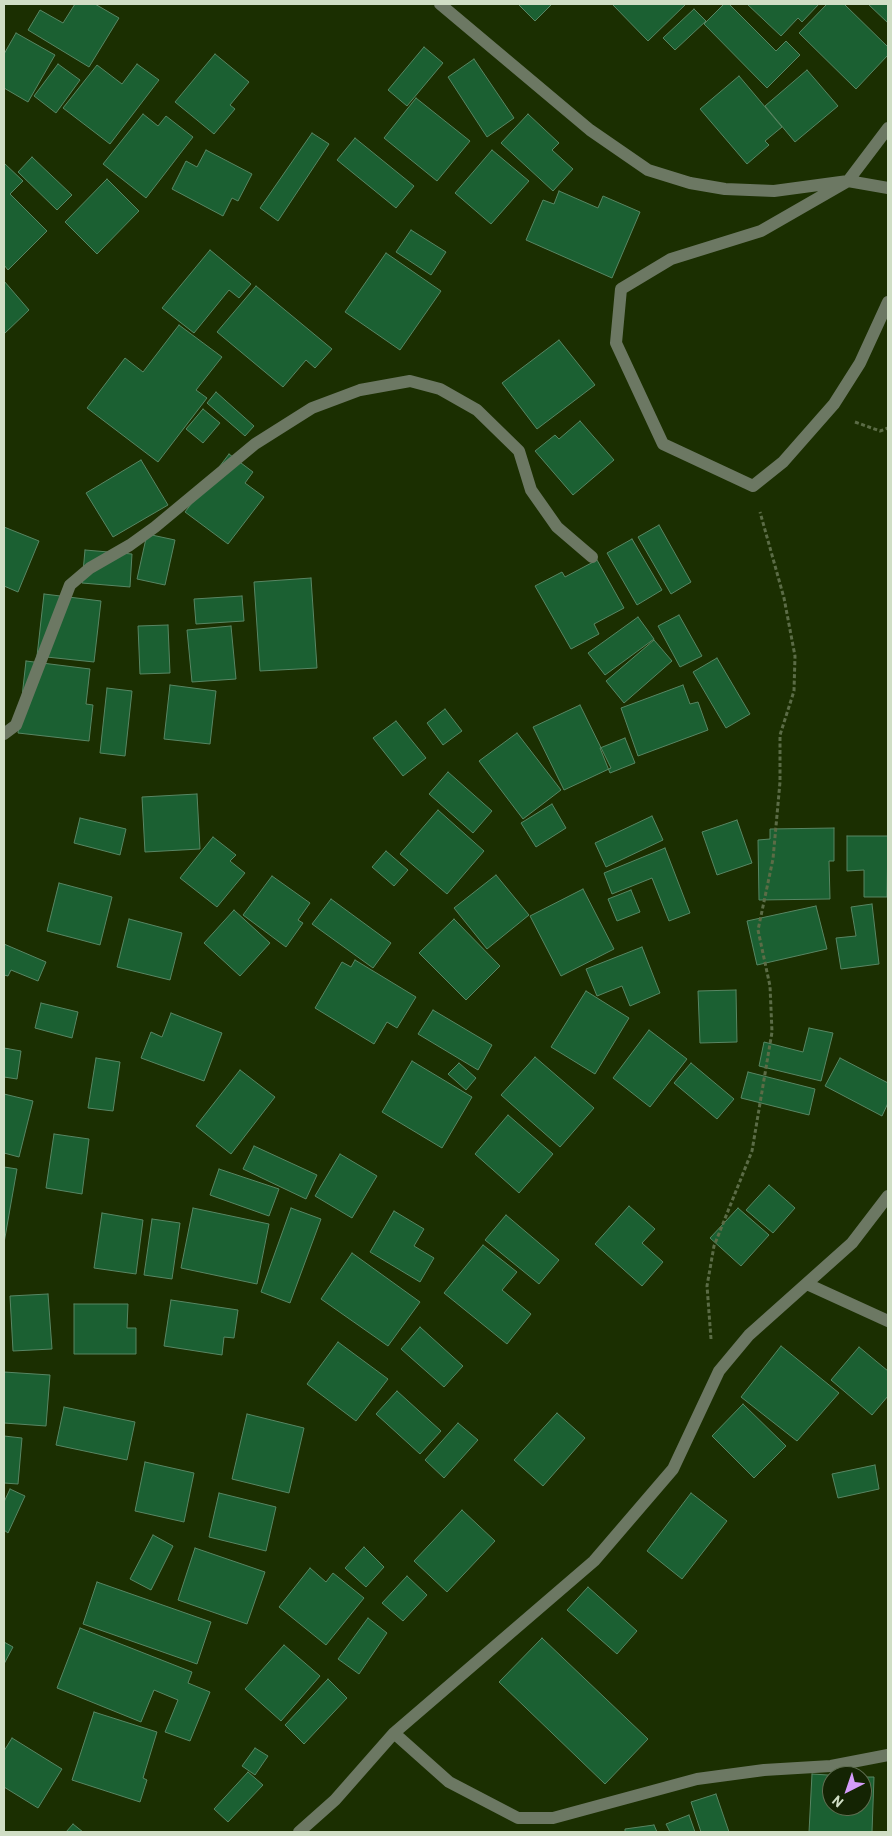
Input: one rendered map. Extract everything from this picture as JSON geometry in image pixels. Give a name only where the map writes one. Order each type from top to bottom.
[{"type":"street","points":[[440,4],[590,130],[648,170],[690,183],[725,189],[774,191],[848,181],[888,188]]},
{"type":"street","points":[[888,128],[848,181],[761,232],[671,259],[621,289],[616,343],[663,444],[753,486],[783,462],[834,404],[860,363],[888,302]]},
{"type":"street","points":[[4,734],[16,725],[70,585],[90,568],[155,528],[255,444],[312,408],[360,390],[410,380],[440,389],[478,410],[519,451],[531,490],[557,526],[592,557]]},
{"type":"street","points":[[299,1832],[336,1800],[394,1733],[594,1561],[673,1469],[719,1371],[749,1335],[852,1244],[888,1196]]},
{"type":"street","points":[[807,1284],[888,1321]]},
{"type":"street","points":[[394,1733],[449,1782],[518,1818],[553,1818],[697,1779],[764,1770],[831,1766],[888,1755]]},
{"type":"path","points":[[834,404],[851,420],[880,431],[888,428]]},
{"type":"path","points":[[719,1371],[710,1334],[707,1286],[714,1246],[752,1151],[772,1032],[770,986],[758,930],[773,859],[780,782],[780,735],[794,691],[795,656],[784,598],[753,486]]},
{"type":"building","points":[[75,4],[95,4],[119,18],[89,67],[28,30],[40,10],[63,23]]},
{"type":"building","points":[[518,4],[552,4],[535,21]]},
{"type":"building","points":[[612,4],[686,4],[648,41]]},
{"type":"building","points":[[724,4],[729,4],[776,51],[786,41],[800,55],[767,88],[704,24]]},
{"type":"building","points":[[747,4],[819,4],[802,22],[798,18],[781,36]]},
{"type":"building","points":[[827,4],[844,4],[888,47],[888,55],[856,89],[799,33]]},
{"type":"building","points":[[868,4],[888,4],[888,23]]},
{"type":"building","points":[[694,9],[706,21],[675,50],[663,38]]},
{"type":"building","points":[[16,33],[55,55],[28,102],[4,88],[4,54]]},
{"type":"building","points":[[424,47],[443,63],[407,106],[388,90]]},
{"type":"building","points":[[215,54],[249,82],[230,105],[235,109],[214,134],[175,102]]},
{"type":"building","points":[[474,59],[514,118],[487,137],[448,77]]},
{"type":"building","points":[[58,64],[80,80],[56,113],[34,96]]},
{"type":"building","points":[[137,64],[159,80],[110,144],[63,108],[97,65],[122,84]]},
{"type":"building","points":[[807,70],[838,106],[795,142],[765,106]]},
{"type":"building","points":[[739,76],[782,127],[765,141],[769,145],[747,164],[700,109]]},
{"type":"building","points":[[416,98],[470,141],[437,181],[384,138]]},
{"type":"building","points":[[143,114],[158,126],[166,116],[193,137],[146,198],[103,164]]},
{"type":"building","points":[[528,114],[559,143],[552,150],[573,169],[553,191],[501,143]]},
{"type":"building","points":[[312,133],[329,144],[278,221],[260,208]]},
{"type":"building","points":[[355,138],[414,186],[396,208],[337,160]]},
{"type":"building","points":[[206,150],[252,174],[238,201],[232,198],[223,216],[172,189],[186,161],[197,167]]},
{"type":"building","points":[[492,150],[529,181],[491,224],[455,193]]},
{"type":"building","points":[[32,157],[72,195],[57,210],[18,172]]},
{"type":"building","points":[[4,163],[23,181],[10,194],[47,231],[8,270],[4,265]]},
{"type":"building","points":[[107,179],[139,211],[97,254],[65,222]]},
{"type":"building","points":[[559,191],[598,208],[603,196],[640,212],[612,278],[526,240],[543,200],[554,204]]},
{"type":"building","points":[[411,230],[446,252],[431,275],[396,252]]},
{"type":"building","points":[[210,250],[251,284],[239,298],[229,290],[194,333],[162,308]]},
{"type":"building","points":[[386,253],[441,291],[400,350],[345,312]]},
{"type":"building","points":[[4,281],[29,310],[4,334]]},
{"type":"building","points":[[256,286],[332,349],[315,368],[306,360],[283,387],[217,332]]},
{"type":"building","points":[[179,325],[222,357],[196,390],[207,398],[158,462],[87,408],[125,358],[143,372]]},
{"type":"building","points":[[559,340],[595,385],[537,429],[502,383]]},
{"type":"building","points":[[216,392],[254,426],[245,436],[207,403]]},
{"type":"building","points":[[203,409],[220,423],[203,443],[186,429]]},
{"type":"building","points":[[580,421],[614,460],[573,495],[535,451],[555,435],[559,439]]},
{"type":"building","points":[[229,454],[253,472],[245,483],[264,497],[228,544],[185,512]]},
{"type":"building","points":[[141,460],[168,505],[113,537],[86,493]]},
{"type":"building","points":[[659,525],[691,582],[671,594],[638,537]]},
{"type":"building","points":[[4,527],[39,541],[18,592],[4,586]]},
{"type":"building","points":[[147,534],[175,540],[165,585],[137,579]]},
{"type":"building","points":[[632,539],[662,590],[637,605],[607,553]]},
{"type":"building","points":[[85,550],[132,554],[130,587],[82,583]]},
{"type":"building","points":[[597,560],[624,608],[594,624],[599,634],[571,649],[535,586],[562,572],[565,577]]},
{"type":"building","points":[[311,578],[317,668],[260,671],[254,582]]},
{"type":"building","points":[[44,594],[101,601],[94,662],[37,656]]},
{"type":"building","points":[[242,596],[244,621],[196,624],[194,599]]},
{"type":"building","points":[[679,615],[702,656],[680,667],[658,626]]},
{"type":"building","points":[[638,617],[654,639],[605,675],[588,653]]},
{"type":"building","points":[[168,625],[170,673],[140,674],[138,626]]},
{"type":"building","points":[[231,626],[236,679],[192,682],[187,630]]},
{"type":"building","points":[[654,640],[672,661],[624,703],[606,681]]},
{"type":"building","points":[[717,658],[750,714],[726,728],[693,672]]},
{"type":"building","points":[[26,661],[90,669],[86,704],[93,705],[89,741],[18,733]]},
{"type":"building","points":[[170,685],[216,691],[210,744],[164,739]]},
{"type":"building","points":[[683,685],[690,704],[698,702],[708,730],[638,756],[621,708]]},
{"type":"building","points":[[107,688],[132,691],[125,756],[100,753]]},
{"type":"building","points":[[580,705],[611,768],[564,790],[533,727]]},
{"type":"building","points":[[445,709],[462,731],[443,745],[427,723]]},
{"type":"building","points":[[396,721],[426,758],[403,776],[373,738]]},
{"type":"building","points":[[517,733],[561,790],[523,819],[479,761]]},
{"type":"building","points":[[625,738],[635,763],[610,773],[600,748]]},
{"type":"building","points":[[448,772],[492,811],[473,833],[429,794]]},
{"type":"building","points":[[197,794],[200,849],[145,852],[142,797]]},
{"type":"building","points":[[552,804],[566,828],[536,847],[521,823]]},
{"type":"building","points":[[438,810],[484,851],[447,894],[400,854]]},
{"type":"building","points":[[652,816],[663,840],[606,867],[595,843]]},
{"type":"building","points":[[80,818],[126,829],[120,855],[74,843]]},
{"type":"building","points":[[737,820],[752,863],[717,875],[702,832]]},
{"type":"building","points":[[834,828],[834,861],[829,861],[830,899],[759,900],[758,840],[770,839],[770,829]]},
{"type":"building","points":[[847,836],[888,836],[887,897],[864,897],[864,870],[847,871]]},
{"type":"building","points":[[213,837],[236,855],[230,861],[245,873],[217,907],[180,878]]},
{"type":"building","points":[[665,848],[690,913],[669,921],[652,878],[612,894],[604,873]]},
{"type":"building","points":[[386,851],[408,870],[394,886],[372,867]]},
{"type":"building","points":[[496,875],[529,915],[487,949],[454,908]]},
{"type":"building","points":[[272,876],[310,903],[298,920],[303,923],[286,947],[243,915]]},
{"type":"building","points":[[59,883],[112,897],[100,945],[47,931]]},
{"type":"building","points":[[583,889],[614,949],[561,976],[530,916]]},
{"type":"building","points":[[631,890],[640,912],[617,921],[608,899]]},
{"type":"building","points":[[331,899],[391,943],[373,968],[312,924]]},
{"type":"building","points":[[872,904],[879,964],[841,969],[836,938],[856,936],[851,907]]},
{"type":"building","points":[[816,906],[827,949],[757,965],[747,921]]},
{"type":"building","points":[[234,910],[270,943],[240,976],[204,943]]},
{"type":"building","points":[[129,919],[182,933],[170,980],[117,967]]},
{"type":"building","points":[[454,919],[500,966],[466,1000],[419,953]]},
{"type":"building","points":[[4,944],[46,962],[38,981],[11,970],[8,976],[4,975]]},
{"type":"building","points":[[642,947],[660,993],[630,1006],[622,986],[597,996],[586,969]]},
{"type":"building","points":[[355,960],[416,997],[397,1028],[387,1022],[374,1044],[315,1008],[342,962],[351,967]]},
{"type":"building","points":[[736,990],[737,1042],[700,1043],[698,991]]},
{"type":"building","points":[[586,991],[629,1018],[595,1074],[551,1047]]},
{"type":"building","points":[[41,1003],[78,1012],[72,1038],[35,1028]]},
{"type":"building","points":[[433,1010],[492,1045],[478,1070],[418,1034]]},
{"type":"building","points":[[171,1013],[222,1033],[204,1081],[141,1058],[151,1032],[162,1037]]},
{"type":"building","points":[[809,1028],[833,1033],[821,1081],[759,1066],[764,1042],[803,1052]]},
{"type":"building","points":[[649,1030],[687,1059],[650,1107],[613,1078]]},
{"type":"building","points":[[4,1048],[21,1051],[17,1079],[4,1077]]},
{"type":"building","points":[[535,1057],[594,1108],[560,1147],[501,1095]]},
{"type":"building","points":[[96,1058],[120,1062],[113,1111],[88,1108]]},
{"type":"building","points":[[840,1058],[888,1083],[888,1103],[882,1116],[825,1086]]},
{"type":"building","points":[[412,1061],[472,1097],[442,1148],[382,1112]]},
{"type":"building","points":[[459,1063],[476,1078],[466,1090],[448,1074]]},
{"type":"building","points":[[691,1063],[734,1099],[717,1119],[674,1083]]},
{"type":"building","points":[[240,1070],[275,1097],[231,1154],[196,1126]]},
{"type":"building","points":[[748,1072],[815,1089],[809,1115],[741,1098]]},
{"type":"building","points":[[4,1094],[33,1101],[19,1157],[4,1153]]},
{"type":"building","points":[[508,1115],[553,1154],[519,1193],[475,1154]]},
{"type":"building","points":[[54,1134],[89,1139],[82,1194],[46,1188]]},
{"type":"building","points":[[254,1146],[317,1175],[306,1199],[243,1169]]},
{"type":"building","points":[[340,1154],[377,1176],[352,1218],[315,1196]]},
{"type":"building","points":[[4,1167],[17,1169],[4,1243]]},
{"type":"building","points":[[219,1169],[279,1189],[269,1216],[210,1195]]},
{"type":"building","points":[[769,1185],[795,1208],[773,1233],[746,1210]]},
{"type":"building","points":[[629,1206],[655,1229],[642,1243],[663,1262],[642,1286],[595,1244]]},
{"type":"building","points":[[193,1208],[269,1224],[257,1284],[181,1268]]},
{"type":"building","points":[[291,1208],[321,1219],[290,1303],[261,1292]]},
{"type":"building","points":[[738,1208],[769,1235],[741,1266],[710,1238]]},
{"type":"building","points":[[394,1211],[424,1229],[414,1246],[434,1258],[420,1282],[370,1252]]},
{"type":"building","points":[[102,1213],[143,1220],[136,1274],[94,1268]]},
{"type":"building","points":[[506,1215],[559,1260],[539,1284],[485,1240]]},
{"type":"building","points":[[152,1219],[180,1223],[172,1279],[144,1275]]},
{"type":"building","points":[[483,1245],[517,1272],[502,1290],[531,1314],[507,1344],[444,1293]]},
{"type":"building","points":[[352,1253],[420,1302],[388,1346],[321,1299]]},
{"type":"building","points":[[48,1294],[52,1349],[13,1351],[10,1296]]},
{"type":"building","points":[[171,1300],[238,1310],[234,1338],[224,1337],[222,1355],[164,1346]]},
{"type":"building","points":[[74,1304],[128,1304],[127,1328],[136,1328],[136,1354],[74,1354]]},
{"type":"building","points":[[420,1327],[463,1366],[444,1387],[401,1349]]},
{"type":"building","points":[[338,1342],[388,1379],[356,1421],[307,1384]]},
{"type":"building","points":[[781,1346],[839,1393],[797,1441],[741,1397]]},
{"type":"building","points":[[859,1347],[888,1371],[888,1396],[872,1415],[831,1380]]},
{"type":"building","points":[[4,1372],[50,1375],[46,1426],[4,1423]]},
{"type":"building","points":[[397,1391],[441,1431],[420,1454],[376,1414]]},
{"type":"building","points":[[743,1404],[786,1446],[754,1478],[712,1436]]},
{"type":"building","points":[[64,1407],[135,1422],[127,1460],[56,1445]]},
{"type":"building","points":[[557,1413],[585,1438],[543,1486],[514,1460]]},
{"type":"building","points":[[247,1414],[304,1428],[289,1493],[232,1479]]},
{"type":"building","points":[[458,1423],[478,1440],[444,1478],[425,1460]]},
{"type":"building","points":[[4,1436],[22,1438],[18,1484],[4,1483]]},
{"type":"building","points":[[145,1462],[194,1473],[184,1522],[135,1511]]},
{"type":"building","points":[[875,1465],[879,1489],[838,1498],[832,1474]]},
{"type":"building","points":[[10,1489],[25,1496],[8,1533],[4,1530],[4,1502]]},
{"type":"building","points":[[219,1493],[276,1507],[266,1551],[209,1537]]},
{"type":"building","points":[[691,1493],[727,1521],[682,1579],[647,1551]]},
{"type":"building","points":[[462,1510],[495,1541],[447,1592],[414,1561]]},
{"type":"building","points":[[153,1535],[173,1546],[151,1590],[130,1579]]},
{"type":"building","points":[[364,1547],[384,1567],[366,1587],[345,1568]]},
{"type":"building","points":[[195,1548],[265,1572],[247,1624],[178,1600]]},
{"type":"building","points":[[310,1568],[326,1582],[333,1573],[364,1598],[326,1645],[279,1607]]},
{"type":"building","points":[[407,1576],[427,1595],[403,1621],[382,1603]]},
{"type":"building","points":[[97,1582],[211,1622],[197,1664],[83,1624]]},
{"type":"building","points":[[588,1587],[637,1631],[617,1654],[567,1610]]},
{"type":"building","points":[[368,1618],[387,1633],[359,1674],[338,1659]]},
{"type":"building","points":[[80,1628],[192,1672],[188,1683],[210,1692],[190,1741],[165,1732],[178,1700],[154,1690],[141,1722],[57,1688]]},
{"type":"building","points":[[542,1638],[648,1739],[605,1784],[499,1682]]},
{"type":"building","points":[[4,1642],[13,1647],[4,1664]]},
{"type":"building","points":[[284,1645],[320,1676],[281,1721],[245,1689]]},
{"type":"building","points":[[328,1679],[347,1698],[304,1744],[285,1725]]},
{"type":"building","points":[[94,1712],[157,1732],[143,1778],[147,1780],[140,1802],[72,1780]]},
{"type":"building","points":[[12,1738],[62,1769],[38,1808],[4,1787],[4,1751]]},
{"type":"building","points":[[255,1748],[268,1756],[255,1775],[242,1766]]},
{"type":"building","points":[[248,1772],[263,1785],[228,1822],[214,1809]]},
{"type":"building","points":[[812,1774],[822,1775],[822,1816],[872,1816],[872,1777],[874,1777],[872,1832],[809,1832]]},
{"type":"building","points":[[716,1794],[729,1832],[701,1832],[691,1802]]},
{"type":"building","points":[[689,1815],[695,1832],[670,1832],[666,1824]]},
{"type":"building","points":[[73,1824],[83,1832],[66,1832]]},
{"type":"building","points":[[654,1825],[657,1832],[625,1832],[625,1829]]}]
